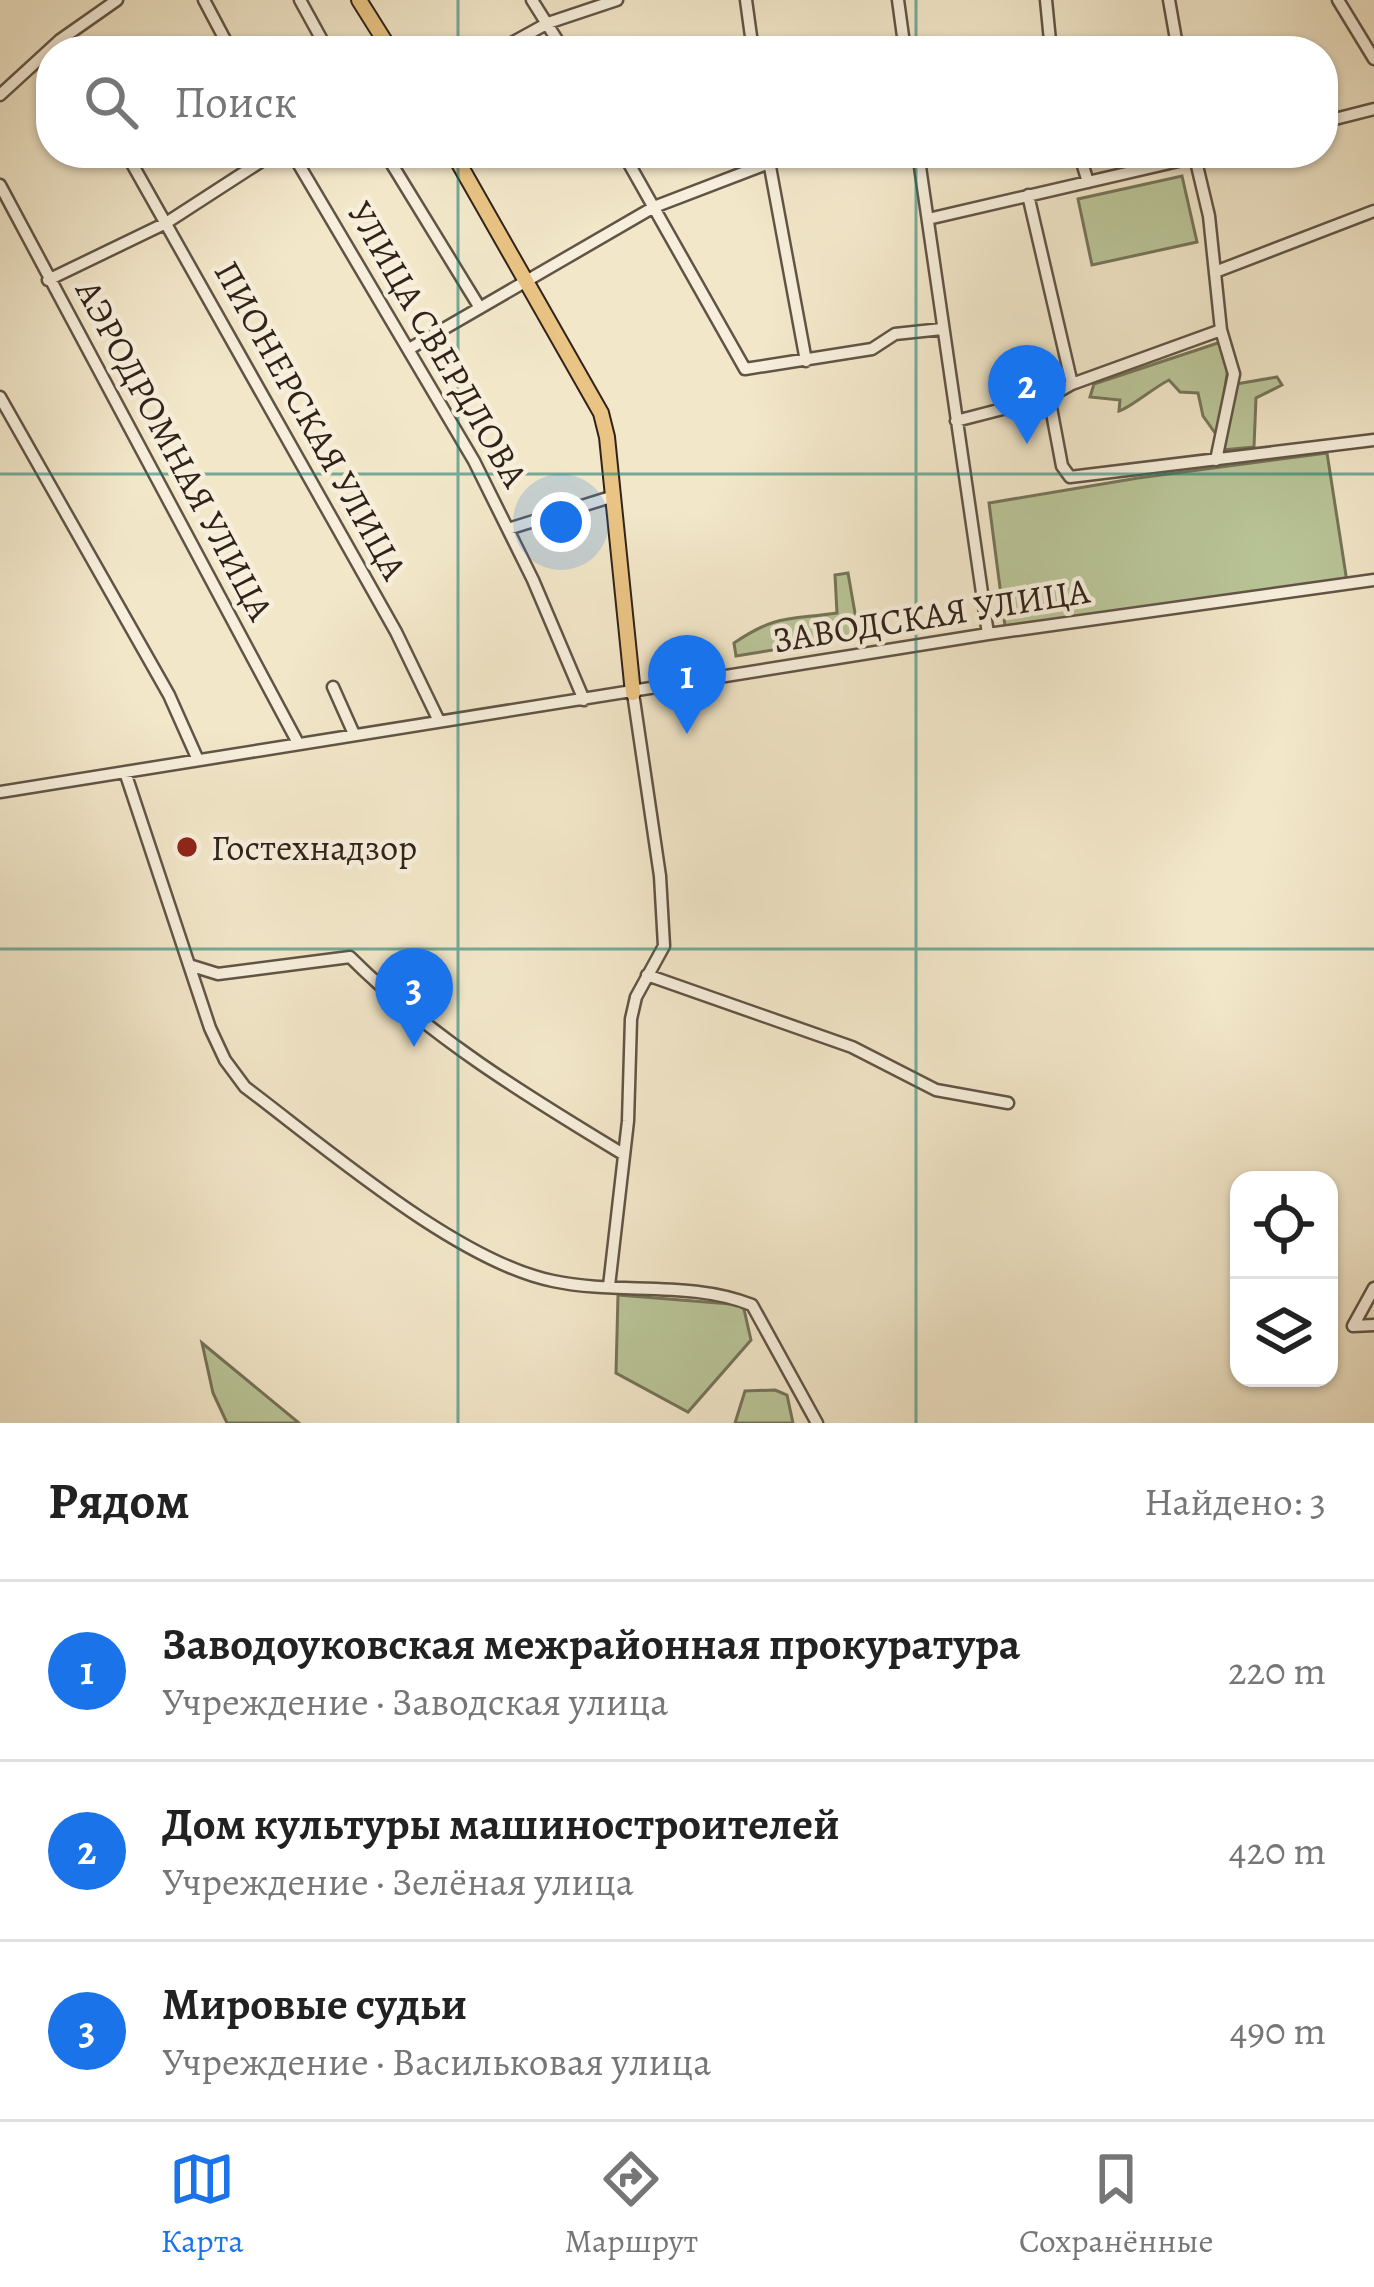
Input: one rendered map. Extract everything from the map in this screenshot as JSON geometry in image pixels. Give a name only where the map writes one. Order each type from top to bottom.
[{"type":"main road","points":[[359,0],[382,36]]},
{"type":"main road","points":[[461,168],[602,413],[633,693]]},
{"type":"street","points":[[75,36],[117,0]]},
{"type":"street","points":[[204,0],[222,36]]},
{"type":"street","points":[[300,0],[320,36]]},
{"type":"street","points":[[532,0],[555,36]]},
{"type":"street","points":[[524,36],[617,0]]},
{"type":"street","points":[[746,0],[751,36]]},
{"type":"street","points":[[898,0],[903,36]]},
{"type":"street","points":[[1046,0],[1050,36]]},
{"type":"street","points":[[1168,0],[1175,36]]},
{"type":"street","points":[[1338,0],[1374,58]]},
{"type":"street","points":[[0,95],[36,67]]},
{"type":"street","points":[[1338,118],[1374,109]]},
{"type":"street","name":"ПИОНЕРСКАЯ УЛИЦА","points":[[134,168],[396,632],[439,721]]},
{"type":"street","points":[[48,280],[166,223],[251,168]]},
{"type":"street","name":"УЛИЦА СВЕРДЛОВА","points":[[302,168],[474,461],[584,700]]},
{"type":"street","points":[[394,168],[480,308]]},
{"type":"street","points":[[631,168],[745,369],[872,349],[895,334],[942,329]]},
{"type":"street","points":[[409,350],[653,206],[742,168]]},
{"type":"street","points":[[770,168],[806,361]]},
{"type":"street","points":[[920,168],[988,634]]},
{"type":"street","points":[[1084,168],[1088,182]]},
{"type":"street","points":[[928,219],[1146,168]]},
{"type":"street","points":[[1198,168],[1209,216],[1222,330],[1234,374],[1216,460]]},
{"type":"street","name":"АЭРОДРОМНАЯ УЛИЦА","points":[[0,185],[298,743]]},
{"type":"street","points":[[1028,195],[1072,384]]},
{"type":"street","points":[[1215,272],[1374,211]]},
{"type":"street","points":[[956,422],[1049,397],[1072,384],[1222,330]]},
{"type":"street","points":[[0,397],[169,695],[198,760]]},
{"type":"street","points":[[1049,397],[1062,466],[1070,477],[1374,440]]},
{"type":"street","points":[[508,530],[614,496]]},
{"type":"street","name":"ЗАВОДСКАЯ УЛИЦА","points":[[0,792],[988,634],[1374,580]]},
{"type":"street","points":[[333,687],[354,734]]},
{"type":"street","points":[[609,1286],[628,1120],[631,1019],[664,946],[664,912],[633,693]]},
{"type":"street","points":[[125,772],[224,1060],[245,1087],[463,1244],[505,1266],[553,1281],[715,1294],[752,1305],[817,1423]]},
{"type":"street","points":[[189,965],[218,974],[350,957],[388,996],[442,1037],[623,1154]]},
{"type":"street","points":[[647,975],[852,1047],[935,1090],[1008,1103]]},
{"type":"street","points":[[1374,1288],[1353,1326],[1374,1325]]},
{"type":"green space","points":[[1182,176],[1197,242],[1092,265],[1078,199]]},
{"type":"green space","points":[[1221,342],[1228,367],[1218,437],[1203,416],[1198,393],[1180,392],[1169,380],[1119,411],[1120,400],[1090,397],[1094,384]]},
{"type":"green space","points":[[1277,377],[1282,385],[1256,398],[1254,447],[1222,450],[1236,384]]},
{"type":"green space","points":[[1327,453],[1347,582],[1005,626],[989,503]]},
{"type":"green space","points":[[848,573],[859,636],[736,656],[734,643],[761,627],[837,613],[835,575]]},
{"type":"green space","points":[[618,1295],[743,1305],[751,1340],[688,1412],[616,1373]]},
{"type":"green space","points":[[202,1343],[299,1423],[227,1423],[213,1393]]},
{"type":"green space","points":[[775,1390],[787,1395],[793,1423],[735,1423],[745,1391]]},
{"type":"place","name":"Дом культуры машиностроителей","points":[[1027,444]]},
{"type":"place","name":"Заводоуковская межрайонная прокуратура","points":[[687,734]]},
{"type":"place","name":"Гостехнадзор","points":[[187,847]]},
{"type":"place","name":"Мировые судьи","points":[[414,1047]]}]
